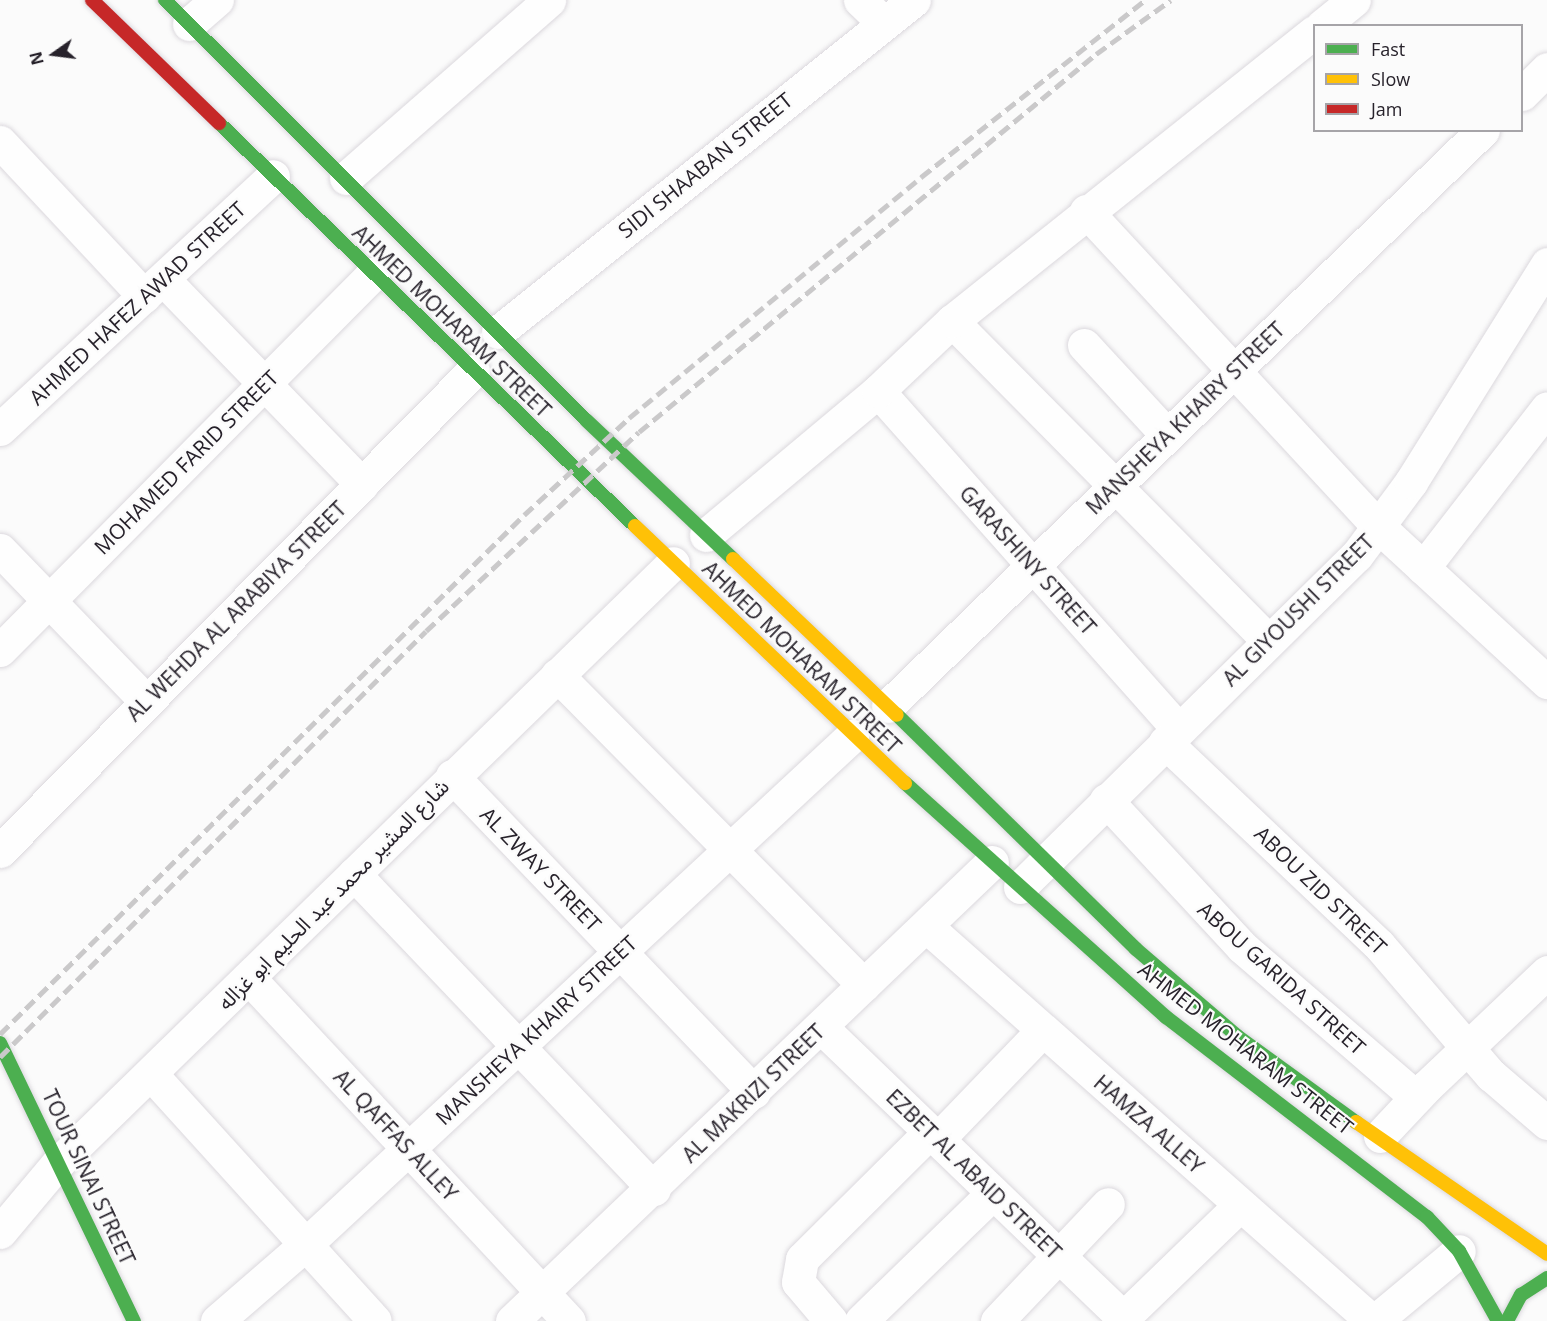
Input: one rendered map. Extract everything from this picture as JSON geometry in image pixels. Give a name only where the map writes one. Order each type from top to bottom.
[{"type":"main road","name":"AHMED MOHARAM STREET","points":[[92,0],[852,736],[1166,1017],[1427,1217],[1459,1251],[1498,1321]]},
{"type":"main road","name":"AHMED MOHARAM STREET","points":[[165,0],[498,332],[706,535],[888,706],[1136,949],[1237,1036],[1380,1136],[1486,1215],[1547,1254]]},
{"type":"main road","name":"TOUR SINAI STREET","points":[[3,1047],[134,1321]]},
{"type":"main road","points":[[1507,1321],[1521,1294],[1547,1278]]},
{"type":"street","points":[[189,24],[217,0]]},
{"type":"street","points":[[346,178],[549,0]]},
{"type":"street","name":"SIDI SHAABAN STREET","points":[[498,332],[872,11],[914,0]]},
{"type":"street","points":[[1324,24],[1354,0]]},
{"type":"street","points":[[706,535],[878,391],[952,321],[1086,211],[1313,33]]},
{"type":"street","points":[[1523,92],[1547,69]]},
{"type":"street","name":"MANSHEYA KHAIRY STREET","points":[[888,706],[1482,132]]},
{"type":"street","points":[[0,142],[154,287],[264,383],[362,484]]},
{"type":"street","name":"AHMED HAFEZ AWAD STREET","points":[[0,429],[273,176]]},
{"type":"street","points":[[1086,211],[1379,527],[1547,682]]},
{"type":"street","name":"AL GIYOUSHI STREET","points":[[1020,888],[1106,800],[1357,555],[1440,438],[1547,264]]},
{"type":"street","name":"MOHAMED FARID STREET","points":[[0,650],[373,274]]},
{"type":"street","points":[[952,321],[1269,641]]},
{"type":"street","points":[[1084,345],[1167,435]]},
{"type":"street","name":"AL WEHDA AL ARABIYA STREET","points":[[0,851],[473,371]]},
{"type":"street","name":"GARASHINY STREET","points":[[878,391],[1032,566],[1172,735]]},
{"type":"street","points":[[1423,568],[1547,408]]},
{"type":"street","points":[[0,550],[146,701]]},
{"type":"street","name":"شارع المشير محمد عبد الحليم ابو غزاله","points":[[0,1233],[58,1162],[151,1074],[452,776],[673,563]]},
{"type":"street","points":[[557,675],[864,986]]},
{"type":"street","name":"ABOU ZID STREET","points":[[1172,735],[1379,945],[1516,1100],[1547,1123]]},
{"type":"street","name":"MANSHEYA KHAIRY STREET","points":[[217,1321],[306,1244],[852,736]]},
{"type":"street","name":"AL ZWAY STREET","points":[[452,776],[754,1092]]},
{"type":"street","name":"ABOU GARIDA STREET","points":[[1106,800],[1242,947],[1416,1097]]},
{"type":"street","name":"AL MAKRIZI STREET","points":[[512,1321],[654,1189],[992,862]]},
{"type":"street","points":[[354,873],[654,1189]]},
{"type":"street","name":"HAMZA ALLEY","points":[[926,926],[1373,1321]]},
{"type":"street","points":[[1380,1136],[1416,1097],[1547,972]]},
{"type":"street","name":"AL QAFFAS ALLEY","points":[[249,978],[568,1321]]},
{"type":"street","name":"EZBET AL ABAID STREET","points":[[821,1027],[1123,1320]]},
{"type":"street","points":[[831,1321],[798,1282],[802,1259],[1043,1030]]},
{"type":"street","points":[[151,1074],[375,1321]]},
{"type":"street","points":[[1516,1100],[1547,1088]]},
{"type":"street","points":[[861,1321],[993,1192]]},
{"type":"street","points":[[997,1321],[1108,1204]]},
{"type":"street","points":[[1123,1320],[1240,1204]]},
{"type":"street","points":[[1373,1321],[1459,1251]]},
{"type":"railway","points":[[0,1034],[524,515],[629,418],[921,177],[1145,0]]},
{"type":"railway","points":[[0,1057],[426,631],[639,432],[1096,54],[1171,0]]},
{"type":"traffic: fast","points":[[165,0],[587,421],[733,559]]},
{"type":"traffic: fast","points":[[219,123],[635,526]]},
{"type":"traffic: fast","points":[[897,715],[1136,949],[1237,1036],[1356,1122]]},
{"type":"traffic: fast","points":[[905,783],[1166,1017],[1427,1217],[1459,1251],[1498,1321]]},
{"type":"traffic: fast","points":[[0,1043],[134,1321]]},
{"type":"traffic: fast","points":[[1507,1321],[1521,1295],[1547,1278]]},
{"type":"traffic: slow","points":[[635,526],[905,783]]},
{"type":"traffic: slow","points":[[733,559],[897,715]]},
{"type":"traffic: slow","points":[[1356,1122],[1547,1254]]},
{"type":"traffic: jam","points":[[92,0],[219,123]]}]
